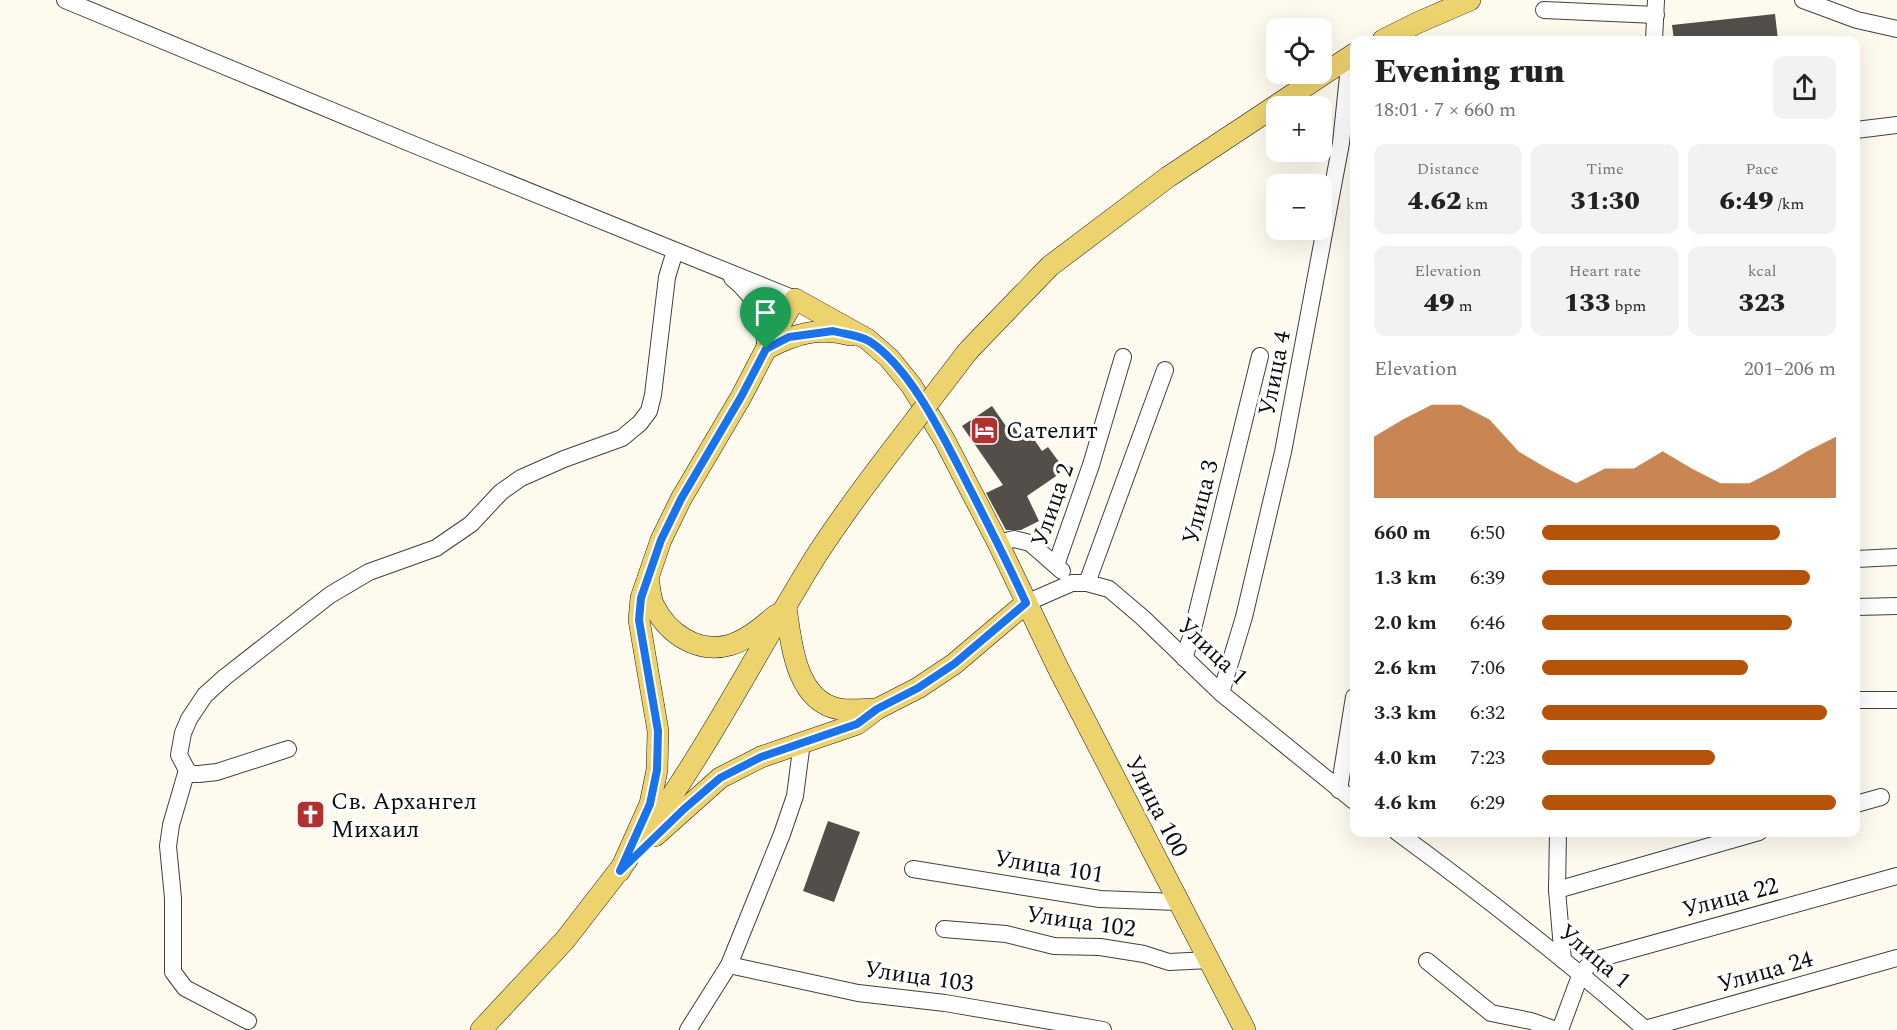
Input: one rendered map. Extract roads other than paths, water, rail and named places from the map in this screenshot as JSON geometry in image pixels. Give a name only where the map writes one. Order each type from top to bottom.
[{"type":"main road","points":[[1380,36],[1429,0]]},
{"type":"main road","points":[[1417,23],[1454,0]]},
{"type":"main road","points":[[1391,36],[1470,0]]},
{"type":"main road","points":[[482,1030],[565,940],[620,871],[670,800],[816,556],[852,502],[968,351],[1050,266],[1168,177],[1350,58]]},
{"type":"main road","points":[[620,871],[650,804],[657,770],[658,731],[639,620],[641,598],[647,575],[681,499],[795,299]]},
{"type":"main road","name":"Улица 100","points":[[795,299],[867,339],[889,358],[911,385],[944,439],[998,543],[1177,902],[1210,960],[1245,1030]]},
{"type":"main road","points":[[766,349],[789,337],[810,333],[833,331],[867,339]]},
{"type":"main road","points":[[647,575],[653,605],[666,624],[686,642],[708,647],[730,645],[756,632],[786,607]]},
{"type":"main road","points":[[620,871],[684,809],[720,778],[761,757],[857,724],[877,709],[918,688],[954,664],[1026,603]]},
{"type":"main road","points":[[786,607],[794,660],[804,681],[819,699],[838,709],[877,709]]},
{"type":"street","points":[[65,0],[795,299]]},
{"type":"street","points":[[1803,0],[1857,20],[1897,29]]},
{"type":"street","points":[[1544,9],[1656,8],[1654,36]]},
{"type":"street","name":"Улица 4","points":[[1221,693],[1244,617],[1283,452],[1341,143],[1350,78]]},
{"type":"street","points":[[1860,130],[1897,125]]},
{"type":"street","points":[[288,749],[217,772],[199,774],[192,774],[187,770],[179,755],[181,740],[189,719],[206,695],[225,676],[330,595],[369,572],[436,548],[471,524],[501,492],[521,478],[564,459],[622,438],[640,423],[649,411],[653,395],[667,277],[675,251]]},
{"type":"street","points":[[721,270],[746,289],[758,307],[764,324],[766,349]]},
{"type":"street","name":"Улица 3","points":[[1184,658],[1260,356]]},
{"type":"street","name":"Улица 2","points":[[1056,565],[1091,465],[1123,357]]},
{"type":"street","points":[[1026,603],[1080,583],[1165,370]]},
{"type":"street","points":[[998,543],[1014,539],[1030,543],[1080,583]]},
{"type":"street","points":[[1860,559],[1897,557]]},
{"type":"street","name":"Улица 1","points":[[1080,583],[1108,589],[1142,617],[1221,693],[1350,798]]},
{"type":"street","points":[[1860,607],[1897,606]]},
{"type":"street","points":[[1860,700],[1897,700]]},
{"type":"street","points":[[1339,790],[1350,722]]},
{"type":"street","points":[[688,1030],[729,965],[795,796],[802,742]]},
{"type":"street","points":[[187,770],[171,825],[168,846],[173,898],[173,972],[185,988],[248,1021]]},
{"type":"street","points":[[1860,803],[1881,797]]},
{"type":"street","name":"Улица 1","points":[[1404,837],[1581,973],[1646,1030]]},
{"type":"street","points":[[1558,837],[1557,890],[1563,960]]},
{"type":"street","points":[[1557,890],[1742,837]]},
{"type":"street","name":"Улица 101","points":[[913,869],[1100,899],[1177,902]]},
{"type":"street","name":"Улица 22","points":[[1581,973],[1594,960],[1897,876]]},
{"type":"street","name":"Улица 102","points":[[944,929],[1006,934],[1054,946],[1100,947],[1144,954],[1169,962],[1210,960]]},
{"type":"street","name":"Улица 24","points":[[1646,1030],[1897,958]]},
{"type":"street","points":[[1427,961],[1491,1013],[1531,1021],[1558,1030],[1581,973]]},
{"type":"street","name":"Улица 103","points":[[729,965],[858,993],[968,1007],[1103,1030]]},
{"type":"place","name":"Сателит","points":[[985,430]]},
{"type":"place","name":"Св. Архангел Михаил","points":[[310,815]]}]
